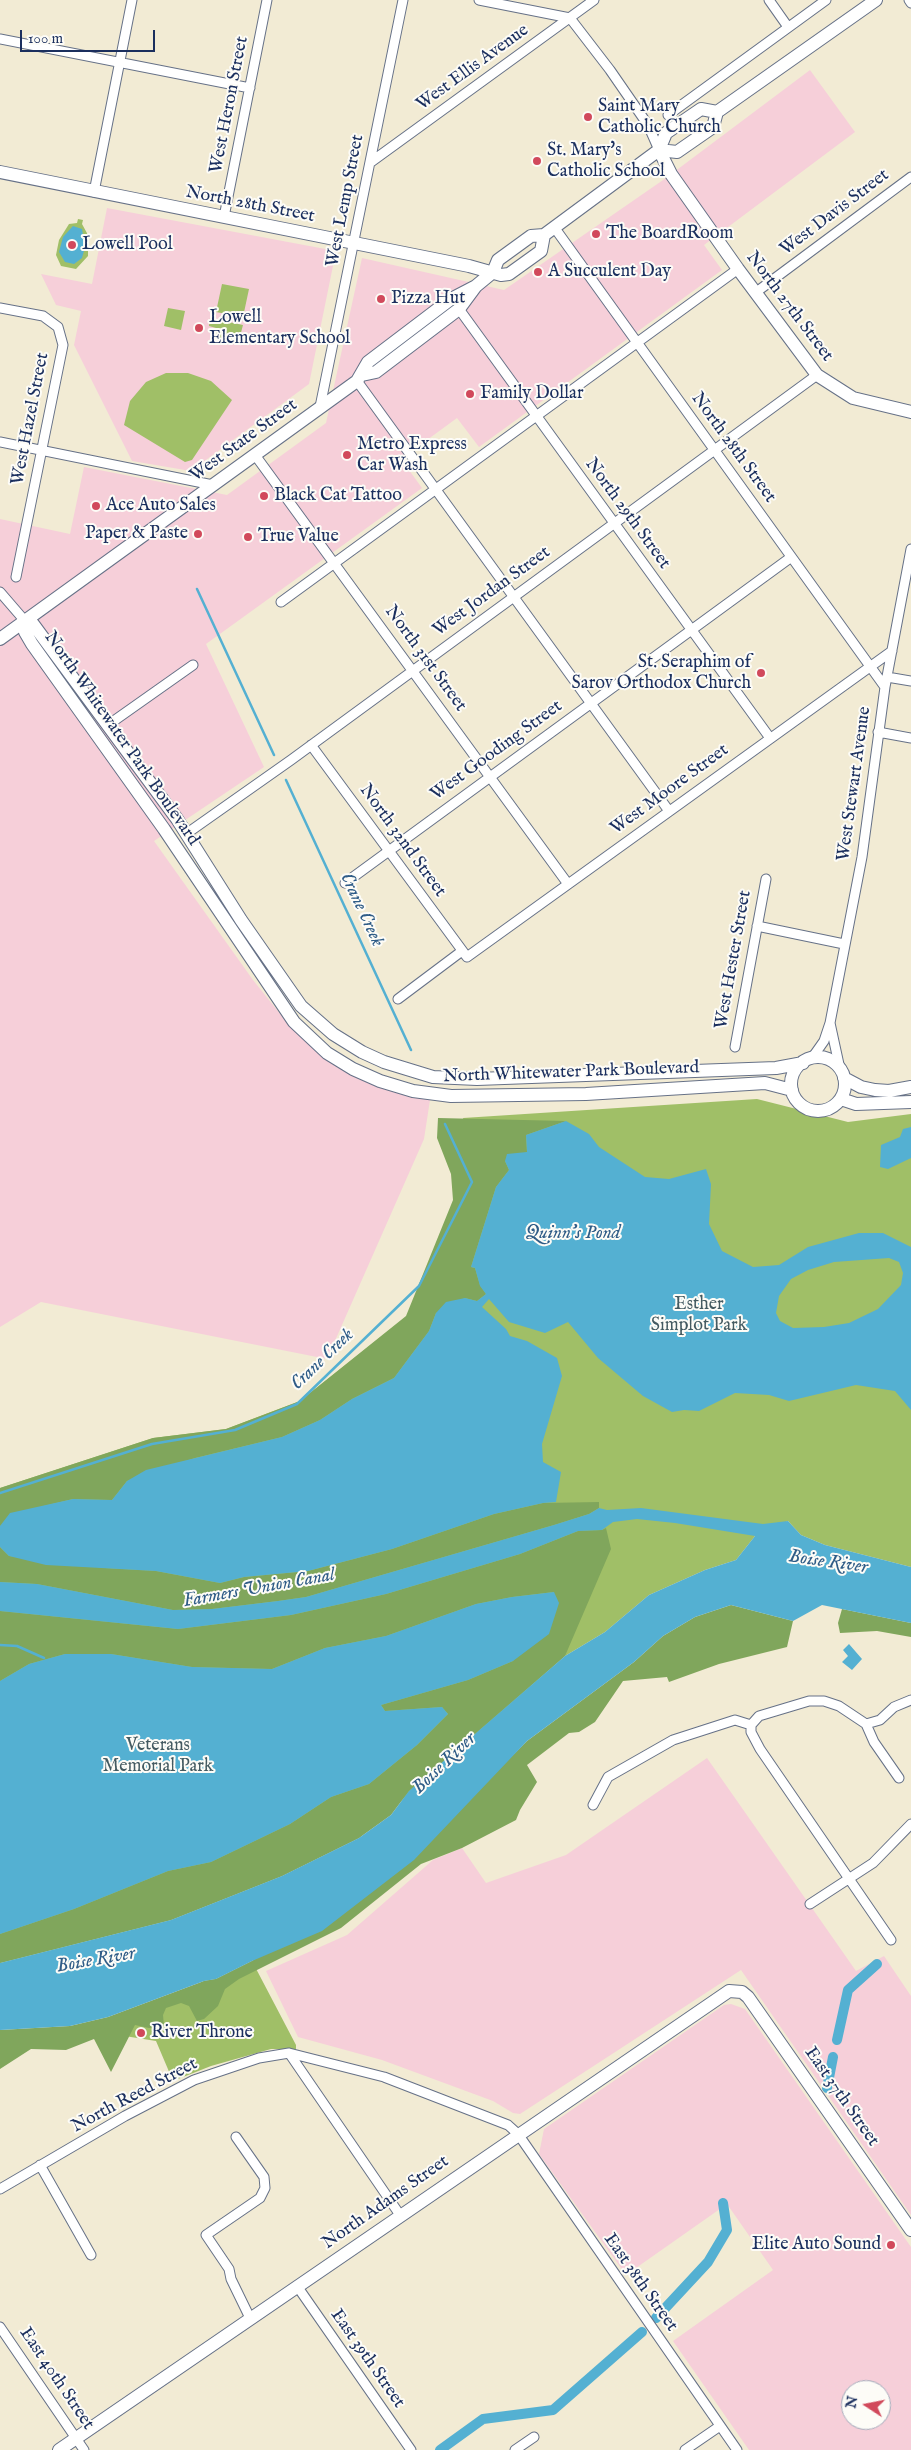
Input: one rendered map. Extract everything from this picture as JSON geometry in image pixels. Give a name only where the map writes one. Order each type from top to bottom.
[{"type":"street","points":[[94,192],[132,0]]},
{"type":"street","name":"West Heron Street","points":[[224,217],[267,0]]},
{"type":"street","name":"West Lemp Street","points":[[320,407],[403,0]]},
{"type":"street","points":[[479,0],[570,18],[648,124],[659,150],[677,152],[713,127],[717,112],[876,0]]},
{"type":"street","name":"West Ellis Avenue","points":[[370,162],[594,0]]},
{"type":"street","points":[[769,0],[788,27]]},
{"type":"street","points":[[668,115],[826,0]]},
{"type":"street","points":[[908,0],[911,4]]},
{"type":"street","points":[[0,39],[250,88]]},
{"type":"street","points":[[693,97],[701,109],[717,112]]},
{"type":"street","name":"West State Street","points":[[359,378],[368,362],[451,299],[476,286],[493,272],[498,260],[525,240],[531,236],[549,231],[659,150],[666,133],[701,109]]},
{"type":"street","name":"North 27th Street","points":[[659,150],[671,174],[755,293],[817,375],[853,398],[911,412]]},
{"type":"street","name":"North 28th Street","points":[[0,172],[493,272]]},
{"type":"street","name":"West Davis Street","points":[[755,293],[911,177]]},
{"type":"street","name":"West State Street","points":[[493,272],[500,276],[509,274],[541,251],[549,231]]},
{"type":"street","name":"North 28th Street","points":[[549,231],[636,343],[885,687]]},
{"type":"street","points":[[281,602],[738,269]]},
{"type":"street","name":"West State Street","points":[[0,639],[359,378],[376,372],[459,309],[476,286]]},
{"type":"street","name":"West Hazel Street","points":[[0,308],[43,316],[58,327],[62,345],[16,577]]},
{"type":"street","name":"North 29th Street","points":[[459,309],[770,738]]},
{"type":"street","name":"West Jordan Street","points":[[186,834],[413,671],[817,375]]},
{"type":"street","points":[[359,378],[436,490],[669,811]]},
{"type":"street","points":[[0,442],[213,485]]},
{"type":"street","name":"North 31st Street","points":[[255,454],[568,884]]},
{"type":"street","name":"West Stewart Avenue","points":[[808,1060],[824,1041],[830,1023],[862,857],[885,687],[911,549]]},
{"type":"street","name":"West Gooding Street","points":[[345,883],[790,558]]},
{"type":"street","points":[[0,592],[25,621]]},
{"type":"street","name":"North Whitewater Park Boulevard","points":[[792,1090],[765,1083],[586,1094],[451,1096],[413,1091],[380,1081],[353,1069],[327,1053],[294,1022],[164,829],[32,644],[24,632],[25,621],[33,624],[108,725],[186,834],[241,920],[301,1006],[333,1034],[362,1052],[384,1062],[433,1077],[477,1079],[787,1068],[808,1060]]},
{"type":"street","name":"West Moore Street","points":[[398,999],[568,884],[892,651]]},
{"type":"street","points":[[108,725],[192,665]]},
{"type":"street","points":[[887,676],[911,681]]},
{"type":"street","points":[[878,732],[911,738]]},
{"type":"street","name":"North 32nd Street","points":[[311,745],[464,954]]},
{"type":"street","name":"West Hester Street","points":[[735,1047],[766,879]]},
{"type":"street","points":[[757,926],[844,944]]},
{"type":"street","name":"West Stewart Avenue","points":[[830,1023],[842,1074]]},
{"type":"street","points":[[842,1074],[845,1085],[841,1099],[830,1108],[815,1111],[800,1104],[792,1090],[793,1075],[808,1060],[828,1059],[842,1074],[861,1087],[875,1090],[911,1087]]},
{"type":"street","points":[[841,1099],[856,1104],[911,1102]]},
{"type":"street","points":[[866,1724],[880,1720],[894,1707],[911,1700]]},
{"type":"street","points":[[892,1940],[760,1749],[751,1732],[751,1725],[760,1716],[809,1701],[824,1701],[839,1706],[866,1724],[874,1742],[899,1778]]},
{"type":"street","points":[[593,1805],[608,1777],[673,1740],[731,1721],[751,1725]]},
{"type":"street","points":[[810,1904],[873,1862],[911,1824]]},
{"type":"street","name":"North Adams Street","points":[[59,2450],[712,2000],[729,1991],[736,1990]]},
{"type":"street","name":"East 37th Street","points":[[736,1990],[748,1997],[767,2022],[911,2230]]},
{"type":"street","points":[[289,2053],[400,2215]]},
{"type":"street","name":"North Reed Street","points":[[0,2189],[125,2116],[194,2080],[259,2058],[289,2053],[384,2077],[508,2125],[518,2134]]},
{"type":"street","name":"East 38th Street","points":[[518,2134],[737,2450]]},
{"type":"street","points":[[236,2137],[264,2177],[265,2188],[260,2198],[206,2235],[229,2268],[231,2279],[250,2318]]},
{"type":"street","points":[[40,2166],[91,2255]]},
{"type":"street","name":"East 39th Street","points":[[297,2286],[410,2450]]},
{"type":"street","name":"East 40th Street","points":[[0,2326],[84,2450]]},
{"type":"street","points":[[685,2450],[720,2426]]},
{"type":"street","points":[[515,2450],[534,2436]]},
{"type":"shaded area","points":[[810,70],[855,132],[704,245],[722,270],[479,447],[457,418],[401,459],[422,488],[206,644],[264,767],[154,841],[253,980],[293,1030],[347,1072],[390,1091],[430,1100],[424,1139],[327,1359],[41,1302],[0,1327],[0,519],[70,534],[84,467],[227,495],[326,423],[362,258],[504,290],[666,178]]},
{"type":"shaded area","name":"Lowell Elementary School","points":[[107,208],[336,251],[309,384],[191,471],[132,461],[74,345],[81,311],[56,305],[41,274],[92,284]]},
{"type":"shaded area","points":[[707,1758],[856,1971],[884,1956],[911,1996],[911,2215],[741,1970],[520,2114],[513,2113],[493,2101],[382,2060],[298,2037],[266,1971],[347,1935],[433,1860],[462,1848],[486,1883],[566,1855]]},
{"type":"shaded area","points":[[731,2004],[745,2009],[911,2247],[911,2450],[749,2450],[673,2341],[773,2270],[727,2204],[626,2275],[539,2154],[544,2129],[724,2005]]},
{"type":"green space","name":"Lowell Pool","points":[[78,219],[83,220],[82,224],[88,235],[88,256],[76,269],[61,266],[56,255],[59,240],[69,224],[77,223]]},
{"type":"green space","points":[[222,284],[249,289],[243,317],[216,312]]},
{"type":"green space","points":[[168,308],[185,311],[181,330],[164,326]]},
{"type":"green space","points":[[210,318],[243,325],[238,344],[214,338],[216,328],[209,326]]},
{"type":"green space","points":[[166,373],[188,373],[211,381],[232,400],[192,460],[185,462],[124,425],[130,401],[146,382]]},
{"type":"green space","name":"Esther Simplot Park","points":[[757,1099],[848,1122],[911,1114],[911,1567],[825,1545],[801,1535],[788,1521],[755,1536],[736,1560],[705,1570],[649,1595],[605,1632],[565,1656],[359,1838],[282,1876],[171,1920],[0,1963],[0,1488],[153,1438],[226,1429],[300,1401],[430,1298],[475,1174],[463,1118]]},
{"type":"green space","points":[[438,1118],[566,1121],[526,1135],[527,1152],[505,1161],[509,1170],[496,1187],[471,1267],[475,1268],[480,1285],[486,1294],[477,1301],[465,1298],[436,1313],[429,1331],[394,1378],[352,1399],[320,1420],[282,1437],[195,1458],[127,1481],[112,1500],[73,1499],[44,1506],[0,1526],[0,1488],[153,1438],[226,1429],[300,1401],[406,1316],[453,1200],[451,1174],[437,1138]]},
{"type":"green space","points":[[599,1502],[599,1508],[589,1514],[554,1525],[306,1597],[278,1601],[212,1609],[173,1610],[37,1584],[0,1582],[0,1547],[9,1556],[105,1568],[156,1571],[220,1583],[244,1577],[308,1571],[392,1549],[494,1514],[543,1503]]},
{"type":"green space","points":[[606,1528],[611,1549],[565,1656],[409,1791],[391,1815],[359,1838],[282,1876],[171,1920],[0,1963],[0,1934],[74,1909],[168,1871],[211,1862],[290,1824],[331,1797],[369,1784],[417,1745],[448,1714],[442,1707],[385,1711],[381,1705],[468,1680],[513,1661],[554,1592],[476,1604],[386,1636],[325,1648],[272,1669],[192,1667],[111,1654],[65,1654],[29,1664],[0,1681],[0,1611],[178,1629],[291,1615],[386,1594],[520,1554],[578,1531],[602,1530]]},
{"type":"green space","points":[[731,1605],[793,1621],[787,1647],[719,1664],[669,1682],[667,1677],[623,1681],[595,1722],[579,1732],[569,1733],[527,1765],[537,1782],[516,1820],[462,1848],[421,1864],[341,1928],[239,1979],[225,1989],[218,2006],[204,2019],[197,2021],[189,2006],[181,2003],[166,2008],[163,2015],[164,2026],[149,2028],[135,2025],[111,2072],[94,2039],[66,2050],[31,2049],[0,2069],[0,2030],[70,2026],[108,2017],[204,1981],[216,1979],[252,1961],[489,1779],[527,1741],[634,1662],[663,1636],[695,1617]]},
{"type":"green space","points":[[842,1609],[911,1623],[911,1637],[877,1631],[840,1633],[838,1623]]},
{"type":"green space","points":[[252,1961],[296,2045],[296,2049],[271,2049],[211,2066],[173,2081],[156,2041],[112,2034],[204,1981],[216,1979]]},
{"type":"water","name":"Lowell Pool","points":[[73,226],[82,229],[85,247],[82,258],[74,264],[65,262],[59,252],[63,237]]},
{"type":"water","name":"Quinn's Pond","points":[[566,1121],[589,1134],[599,1147],[645,1177],[669,1179],[706,1169],[711,1184],[709,1224],[722,1251],[753,1267],[779,1265],[808,1247],[859,1233],[883,1233],[911,1247],[911,1410],[895,1391],[856,1385],[789,1401],[769,1395],[735,1393],[699,1411],[684,1410],[672,1412],[643,1396],[598,1358],[568,1322],[545,1333],[509,1322],[489,1299],[482,1307],[506,1329],[510,1336],[527,1341],[557,1358],[562,1376],[542,1444],[543,1462],[561,1472],[556,1502],[494,1514],[392,1549],[308,1571],[244,1577],[220,1583],[156,1571],[46,1565],[9,1556],[0,1547],[0,1526],[10,1513],[73,1499],[112,1500],[127,1481],[146,1470],[282,1437],[320,1420],[352,1399],[394,1378],[429,1331],[436,1313],[446,1302],[465,1298],[477,1301],[486,1294],[480,1286],[475,1268],[471,1267],[496,1187],[509,1170],[505,1161],[507,1154],[527,1152],[526,1135]],"holes":[[[889,1258],[899,1262],[903,1273],[901,1285],[878,1309],[849,1323],[824,1327],[793,1328],[780,1321],[776,1313],[779,1296],[791,1279],[808,1270],[834,1262]]]},
{"type":"water","points":[[911,1127],[911,1158],[888,1169],[880,1167],[881,1145],[900,1137],[903,1129]]},
{"type":"water","name":"Boise River","points":[[599,1508],[607,1510],[641,1508],[763,1524],[788,1521],[801,1535],[825,1545],[911,1567],[911,1623],[822,1605],[793,1621],[731,1605],[695,1617],[663,1636],[634,1662],[527,1741],[414,1860],[322,1931],[252,1961],[216,1979],[204,1981],[108,2017],[70,2026],[0,2030],[0,1963],[171,1920],[282,1876],[359,1838],[391,1815],[409,1791],[565,1656],[605,1632],[649,1595],[705,1570],[736,1560],[755,1536],[637,1519],[613,1522],[602,1530],[578,1531],[520,1554],[386,1594],[291,1615],[178,1629],[0,1611],[0,1582],[37,1584],[173,1610],[212,1609],[278,1601],[306,1597],[554,1525],[589,1514]]},
{"type":"water","points":[[554,1592],[559,1603],[549,1634],[513,1661],[468,1680],[381,1705],[385,1711],[442,1707],[448,1714],[417,1745],[369,1784],[331,1797],[290,1824],[211,1862],[168,1871],[74,1909],[0,1934],[0,1681],[29,1664],[65,1654],[111,1654],[192,1667],[272,1669],[325,1648],[386,1636],[476,1604]]},
{"type":"water","points":[[849,1644],[862,1659],[852,1670],[842,1662],[848,1656],[843,1650]]},
{"type":"waterway","name":"Crane Creek","points":[[197,589],[274,755]]},
{"type":"waterway","name":"Crane Creek","points":[[286,780],[411,1050]]},
{"type":"waterway","name":"Crane Creek","points":[[0,1493],[152,1444],[235,1430],[297,1404],[419,1286],[472,1182],[445,1124]]},
{"type":"waterway","points":[[0,1645],[17,1646],[44,1658]]},
{"type":"waterway","points":[[837,2040],[848,1990],[877,1964]]},
{"type":"waterway","points":[[827,2088],[833,2057]]},
{"type":"waterway","points":[[656,2318],[708,2262],[727,2230],[723,2203]]},
{"type":"waterway","points":[[440,2450],[483,2419],[553,2410],[642,2332]]},
{"type":"place","name":"Saint Mary Catholic Church","points":[[588,117]]},
{"type":"place","name":"St. Mary's Catholic School","points":[[537,161]]},
{"type":"place","name":"The BoardRoom","points":[[596,234]]},
{"type":"place","name":"Lowell Pool","points":[[72,245]]},
{"type":"place","name":"A Succulent Day","points":[[538,272]]},
{"type":"place","name":"Pizza Hut","points":[[381,299]]},
{"type":"place","name":"Lowell Elementary School","points":[[199,328]]},
{"type":"place","name":"Family Dollar","points":[[470,394]]},
{"type":"place","name":"Metro Express Car Wash","points":[[347,455]]},
{"type":"place","name":"Black Cat Tattoo","points":[[264,496]]},
{"type":"place","name":"Ace Auto Sales","points":[[96,506]]},
{"type":"place","name":"Paper & Paste","points":[[198,534]]},
{"type":"place","name":"True Value","points":[[248,537]]},
{"type":"place","name":"St. Seraphim of Sarov Orthodox Church","points":[[761,673]]},
{"type":"place","name":"River Throne","points":[[141,2033]]},
{"type":"place","name":"Elite Auto Sound","points":[[891,2245]]},
{"type":"water label","name":"Farmers Union Canal","points":[[259,1589]]},
{"type":"park label","name":"Veterans Memorial Park","points":[[158,1756]]}]
